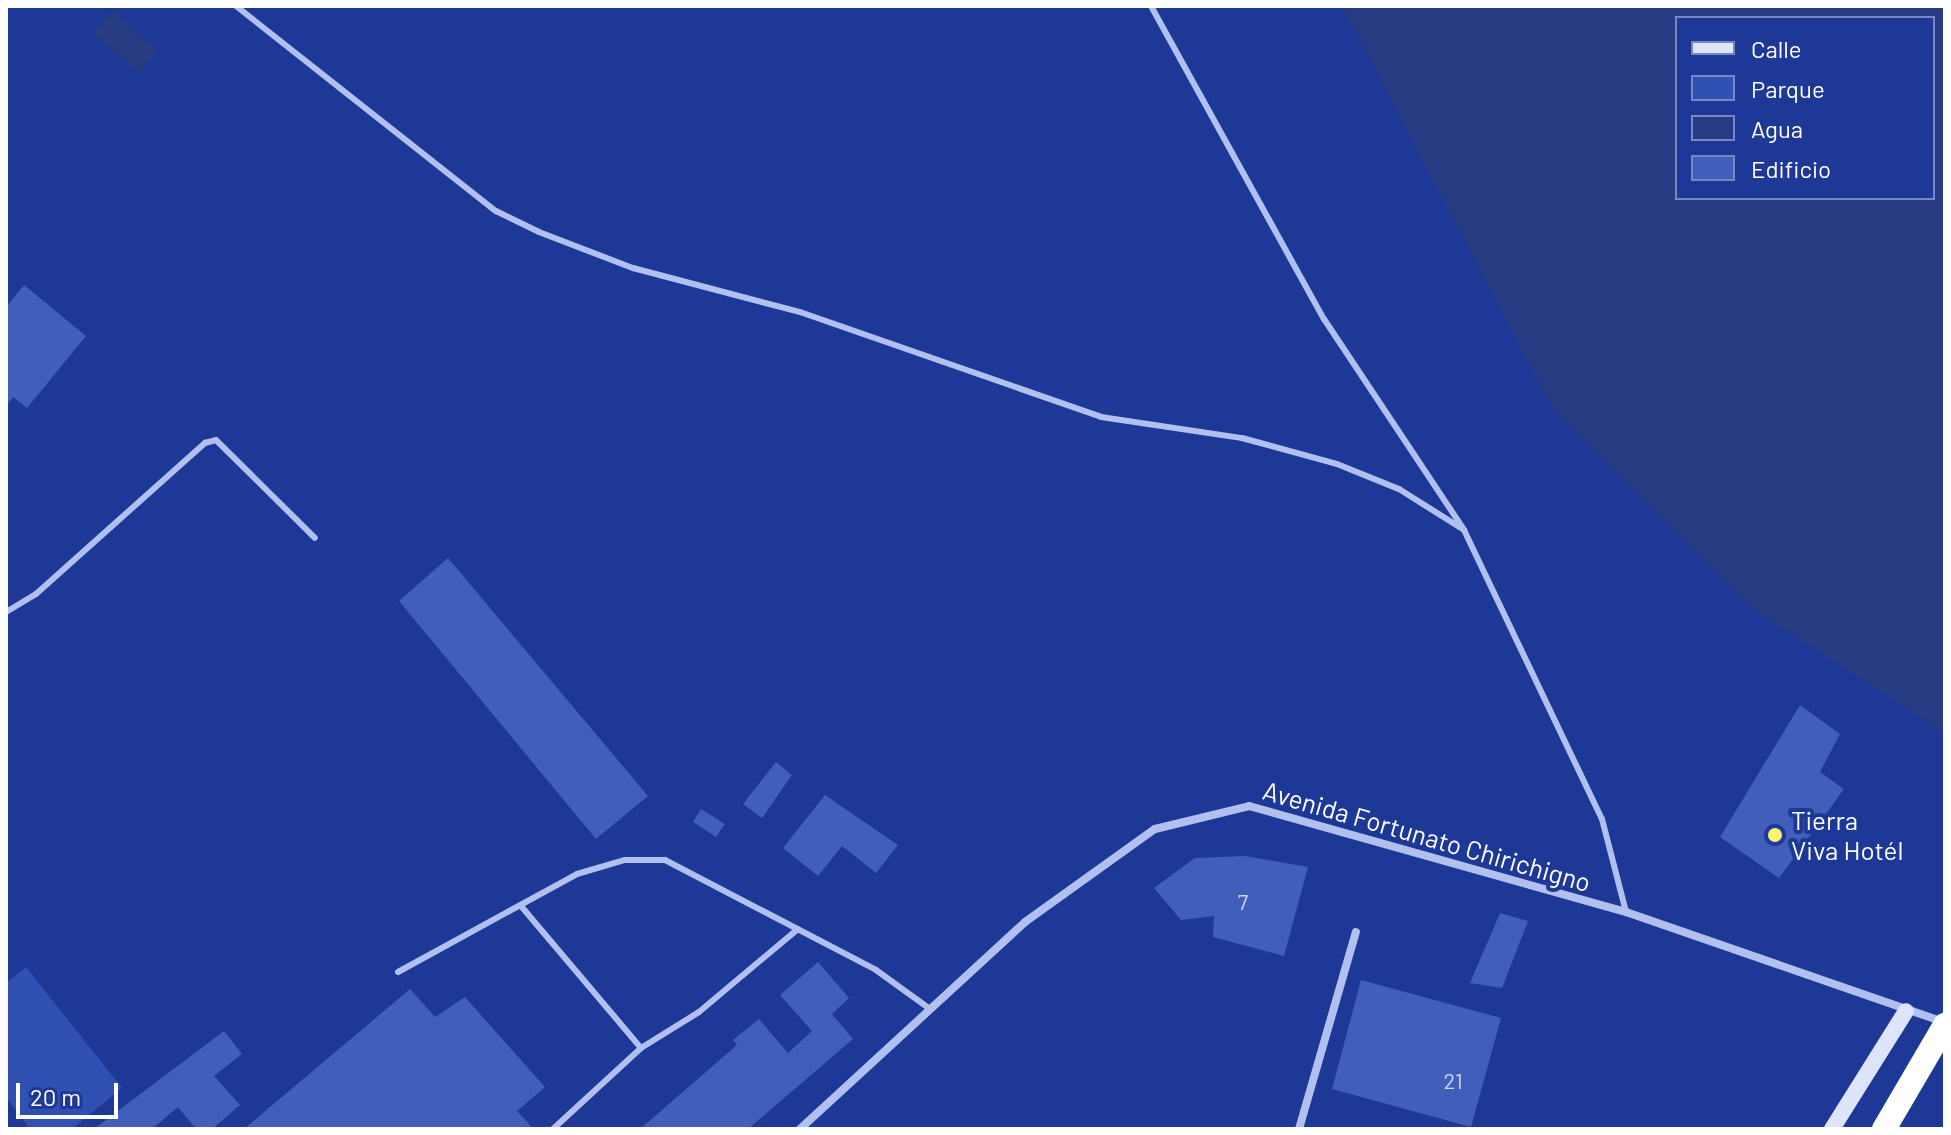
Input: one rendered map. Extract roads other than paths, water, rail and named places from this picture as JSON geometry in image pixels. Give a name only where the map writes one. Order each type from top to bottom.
[{"type":"highway","points":[[1884,1129],[1945,1024]]},
{"type":"street","name":"Avenida Fortunato Chirichigno","points":[[800,1129],[1025,922],[1155,829],[1224,809],[1249,806],[1626,912],[1945,1024]]},
{"type":"street","points":[[1299,1129],[1356,932]]},
{"type":"street","points":[[1832,1129],[1906,1011]]},
{"type":"lane","points":[[236,6],[496,211],[539,232],[633,268],[800,312],[1101,417],[1242,438],[1337,464],[1399,489],[1464,530]]},
{"type":"lane","points":[[1151,6],[1324,319],[1464,530],[1602,819],[1626,912]]},
{"type":"lane","points":[[6,612],[36,594],[205,443],[216,440],[315,538]]},
{"type":"lane","points":[[398,972],[577,874],[625,860],[665,860],[876,970],[930,1009]]},
{"type":"lane","points":[[521,906],[641,1048]]},
{"type":"lane","points":[[553,1129],[641,1048],[699,1012],[798,929]]},
{"type":"water","points":[[1342,6],[1945,6],[1945,733],[1751,608],[1552,408]]},
{"type":"water","points":[[112,11],[158,50],[139,73],[93,34]]},
{"type":"place","name":"Tierra Viva Hotél","points":[[1775,835]]}]
